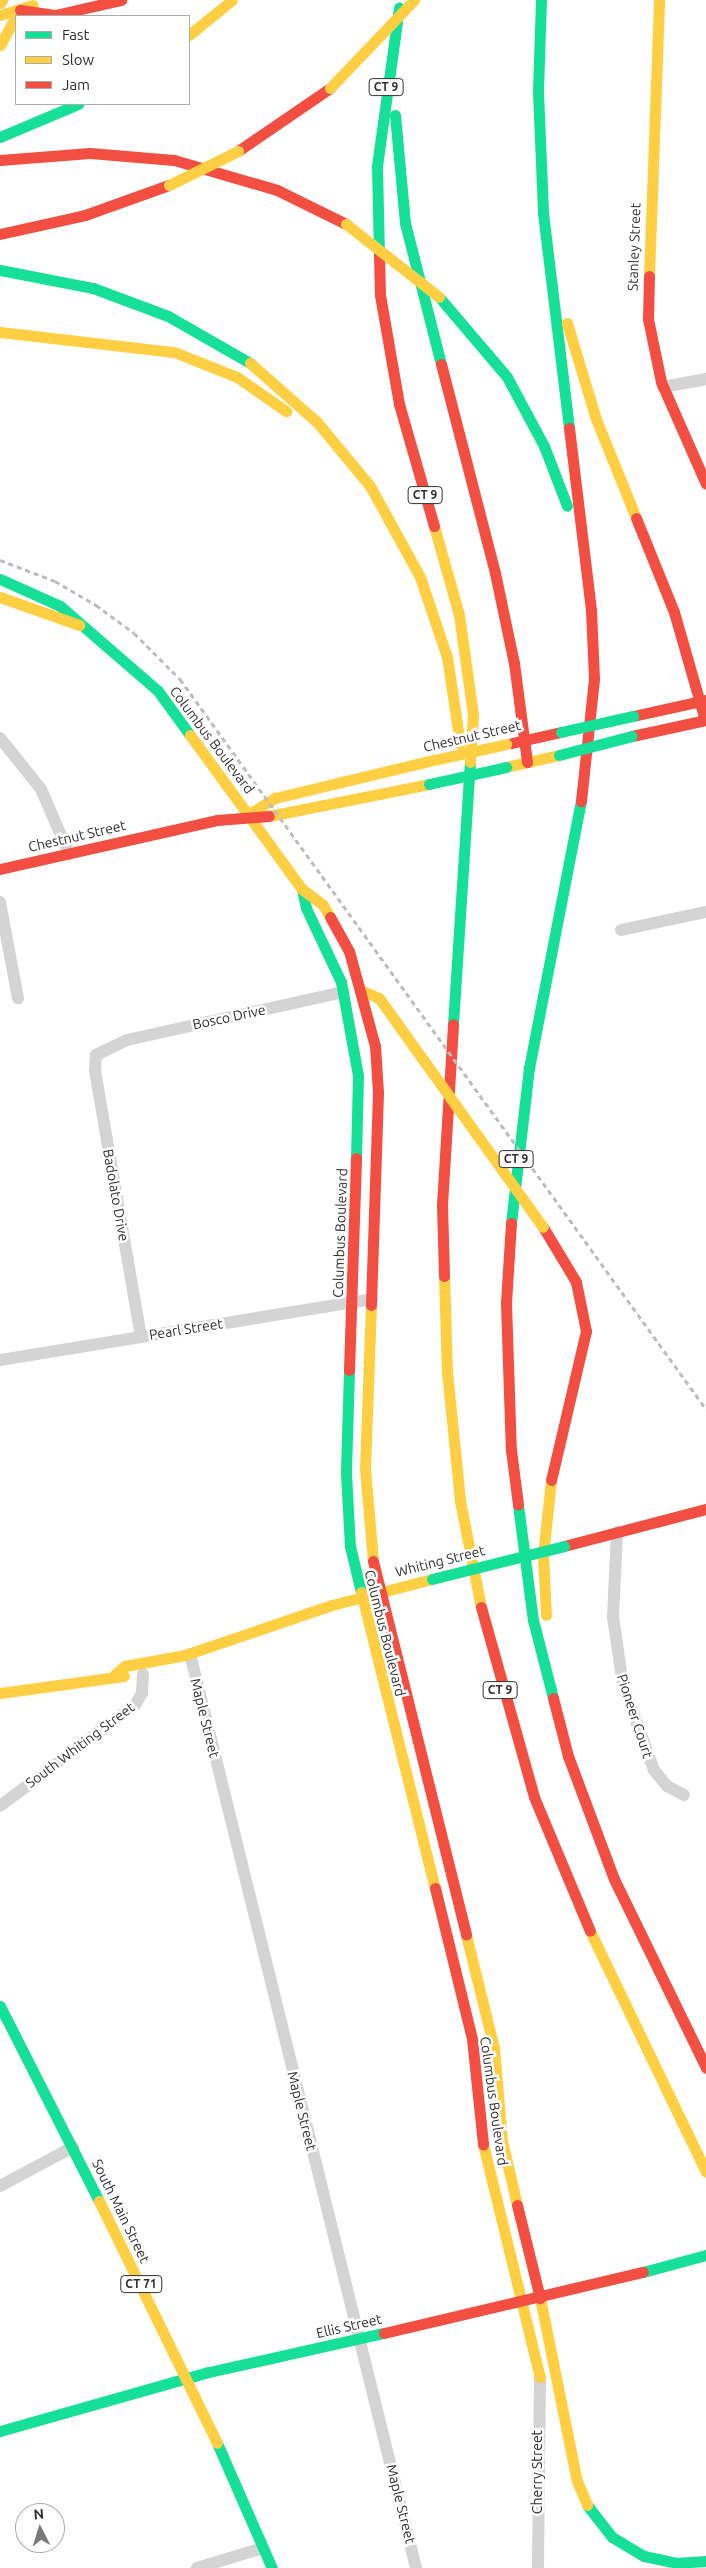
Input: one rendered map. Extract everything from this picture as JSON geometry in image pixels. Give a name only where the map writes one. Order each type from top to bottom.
[{"type":"main road","points":[[0,15],[20,11],[42,0]]},
{"type":"main road","points":[[20,11],[55,15],[121,0]]},
{"type":"main road","points":[[190,35],[232,0]]},
{"type":"main road","points":[[0,234],[86,216],[169,185],[238,151],[330,88],[372,49],[414,0]]},
{"type":"main road","name":"CT 9","points":[[542,0],[540,162],[549,279],[586,568],[594,653],[589,753],[524,1096],[507,1265],[513,1472],[530,1605],[551,1696],[614,1879],[706,2068]]},
{"type":"main road","name":"Stanley Street","points":[[659,0],[647,300],[652,349],[663,387],[706,484]]},
{"type":"main road","points":[[400,4],[395,125],[402,212],[494,566],[525,740],[527,762]]},
{"type":"main road","name":"CT 9","points":[[400,4],[380,136],[378,268],[394,387],[454,592],[469,670],[473,731],[442,1241],[448,1392],[466,1535],[496,1674],[539,1810],[584,1919],[706,2172]]},
{"type":"main road","points":[[0,45],[15,20]]},
{"type":"main road","points":[[0,137],[76,105]]},
{"type":"main road","points":[[0,160],[90,153],[174,160],[277,190],[346,224],[439,297],[499,366],[536,427],[564,494],[586,568]]},
{"type":"main road","points":[[540,162],[562,300],[582,378],[684,643],[703,700],[706,720]]},
{"type":"main road","points":[[0,270],[78,285],[133,301],[195,329],[249,362],[346,454],[409,553],[433,609],[449,667],[467,823]]},
{"type":"main road","points":[[0,332],[159,348],[237,377],[321,441],[409,553]]},
{"type":"main road","name":"Columbus Boulevard","points":[[0,579],[48,598],[158,691],[302,888],[320,900],[332,920],[363,991],[378,1079],[366,1510],[379,1592],[496,2061],[503,2147],[540,2298],[577,2481],[591,2513],[612,2537],[644,2556],[676,2563],[706,2561]]},
{"type":"main road","name":"Columbus Boulevard","points":[[0,597],[46,617],[81,625]]},
{"type":"main road","points":[[684,643],[704,670]]},
{"type":"main road","name":"Chestnut Street","points":[[249,814],[275,798],[429,761],[703,700]]},
{"type":"main road","name":"Chestnut Street","points":[[0,869],[249,814],[281,817],[706,720]]},
{"type":"main road","name":"Columbus Boulevard","points":[[302,888],[306,908],[329,951],[344,992],[359,1087],[346,1512],[360,1597],[477,2063],[483,2149],[522,2302],[554,2440]]},
{"type":"main road","points":[[363,991],[378,998],[543,1227],[576,1282],[586,1331],[582,1367],[554,1465],[546,1519],[543,1573],[551,1696]]},
{"type":"main road","name":"Bosco Drive","points":[[344,992],[363,991]]},
{"type":"main road","name":"Whiting Street","points":[[115,1674],[127,1666],[187,1655],[360,1597],[706,1509]]},
{"type":"main road","name":"Whiting Street","points":[[0,1693],[115,1674],[143,1674],[174,1665],[187,1655]]},
{"type":"main road","points":[[461,1997],[480,1993]]},
{"type":"main road","name":"South Main Street","points":[[0,2006],[189,2378],[272,2568]]},
{"type":"main road","name":"Ellis Street","points":[[0,2431],[189,2378],[540,2298],[706,2255]]},
{"type":"street","points":[[663,387],[706,379]]},
{"type":"street","points":[[0,738],[46,797],[69,854]]},
{"type":"street","points":[[0,902],[18,998]]},
{"type":"street","points":[[621,930],[706,912]]},
{"type":"street","name":"Bosco Drive","points":[[98,1053],[127,1040],[344,992]]},
{"type":"street","name":"Badolato Drive","points":[[98,1053],[95,1070],[140,1337]]},
{"type":"street","name":"Pearl Street","points":[[0,1360],[372,1299]]},
{"type":"street","name":"Pioneer Court","points":[[617,1532],[613,1617],[624,1685],[654,1770],[668,1788],[684,1795]]},
{"type":"street","name":"Maple Street","points":[[187,1655],[416,2568]]},
{"type":"street","name":"South Whiting Street","points":[[0,1806],[135,1705],[142,1694],[143,1674]]},
{"type":"street","points":[[0,2186],[73,2147]]},
{"type":"street","name":"Cherry Street","points":[[538,2568],[540,2377]]},
{"type":"street","points":[[197,2568],[263,2548]]},
{"type":"railway","points":[[0,560],[55,581],[96,605],[134,633],[180,679],[706,1409]]},
{"type":"traffic: fast","points":[[541,0],[538,92],[543,213],[569,428]]},
{"type":"traffic: fast","points":[[379,255],[377,166],[399,8]]},
{"type":"traffic: fast","points":[[0,137],[76,105]]},
{"type":"traffic: fast","points":[[395,115],[405,223],[441,364]]},
{"type":"traffic: fast","points":[[0,270],[93,288],[168,316],[250,363]]},
{"type":"traffic: fast","points":[[439,297],[507,377],[544,446],[567,506]]},
{"type":"traffic: fast","points":[[0,579],[60,606],[158,691],[190,735]]},
{"type":"traffic: fast","points":[[561,732],[633,716]]},
{"type":"traffic: fast","points":[[559,755],[632,736]]},
{"type":"traffic: fast","points":[[453,1024],[470,762]]},
{"type":"traffic: fast","points":[[429,784],[506,767]]},
{"type":"traffic: fast","points":[[511,1223],[529,1068],[581,801]]},
{"type":"traffic: fast","points":[[302,889],[306,908],[341,982],[358,1076],[356,1158]]},
{"type":"traffic: fast","points":[[349,1370],[346,1473],[350,1546],[361,1592]]},
{"type":"traffic: fast","points":[[518,1505],[533,1620],[553,1698]]},
{"type":"traffic: fast","points":[[432,1579],[564,1546]]},
{"type":"traffic: fast","points":[[0,2006],[99,2201]]},
{"type":"traffic: fast","points":[[643,2272],[706,2255]]},
{"type":"traffic: fast","points":[[0,2431],[209,2372],[384,2333]]},
{"type":"traffic: fast","points":[[217,2443],[272,2568]]},
{"type":"traffic: fast","points":[[587,2505],[612,2537],[644,2556],[676,2563],[706,2561]]},
{"type":"traffic: slow","points":[[190,34],[232,0]]},
{"type":"traffic: slow","points":[[330,88],[414,0]]},
{"type":"traffic: slow","points":[[649,276],[659,0]]},
{"type":"traffic: slow","points":[[0,15],[32,5]]},
{"type":"traffic: slow","points":[[0,45],[15,18]]},
{"type":"traffic: slow","points":[[169,185],[238,151]]},
{"type":"traffic: slow","points":[[346,224],[439,297]]},
{"type":"traffic: slow","points":[[567,323],[596,419],[636,518]]},
{"type":"traffic: slow","points":[[0,332],[174,352],[237,377],[286,411]]},
{"type":"traffic: slow","points":[[250,363],[317,422],[370,486],[420,577],[447,657],[460,744]]},
{"type":"traffic: slow","points":[[434,526],[459,615],[473,715],[470,762]]},
{"type":"traffic: slow","points":[[0,597],[79,625]]},
{"type":"traffic: slow","points":[[190,735],[302,889],[323,905],[330,917]]},
{"type":"traffic: slow","points":[[429,761],[506,744]]},
{"type":"traffic: slow","points":[[506,767],[559,755]]},
{"type":"traffic: slow","points":[[249,814],[275,798],[429,761]]},
{"type":"traffic: slow","points":[[269,816],[429,784]]},
{"type":"traffic: slow","points":[[363,991],[379,998],[424,1061]]},
{"type":"traffic: slow","points":[[424,1061],[543,1227]]},
{"type":"traffic: slow","points":[[444,1276],[447,1372],[460,1501],[481,1607]]},
{"type":"traffic: slow","points":[[371,1305],[365,1469],[373,1561]]},
{"type":"traffic: slow","points":[[546,1615],[543,1555],[551,1480]]},
{"type":"traffic: slow","points":[[115,1674],[125,1666],[185,1655],[332,1605],[432,1579]]},
{"type":"traffic: slow","points":[[361,1592],[435,1888]]},
{"type":"traffic: slow","points":[[0,1693],[124,1676]]},
{"type":"traffic: slow","points":[[590,1931],[706,2172]]},
{"type":"traffic: slow","points":[[466,1935],[494,2048],[502,2141],[517,2205]]},
{"type":"traffic: slow","points":[[483,2144],[540,2377]]},
{"type":"traffic: slow","points":[[99,2201],[217,2443]]},
{"type":"traffic: slow","points":[[540,2298],[577,2481],[587,2505]]},
{"type":"traffic: jam","points":[[20,10],[55,15],[121,0]]},
{"type":"traffic: jam","points":[[238,151],[330,88]]},
{"type":"traffic: jam","points":[[0,160],[90,153],[174,160],[277,190],[346,224]]},
{"type":"traffic: jam","points":[[0,234],[85,215],[169,185]]},
{"type":"traffic: jam","points":[[379,255],[380,295],[399,404],[434,526]]},
{"type":"traffic: jam","points":[[649,276],[648,319],[661,382],[706,484]]},
{"type":"traffic: jam","points":[[441,364],[495,573],[514,663],[527,762]]},
{"type":"traffic: jam","points":[[569,428],[591,610],[594,679],[581,801]]},
{"type":"traffic: jam","points":[[636,518],[674,612],[705,720]]},
{"type":"traffic: jam","points":[[633,716],[706,700]]},
{"type":"traffic: jam","points":[[632,736],[706,720]]},
{"type":"traffic: jam","points":[[512,743],[561,732]]},
{"type":"traffic: jam","points":[[0,869],[217,820],[269,816]]},
{"type":"traffic: jam","points":[[330,917],[349,951],[375,1046],[378,1093],[371,1305]]},
{"type":"traffic: jam","points":[[444,1276],[442,1205],[453,1024]]},
{"type":"traffic: jam","points":[[349,1370],[356,1158]]},
{"type":"traffic: jam","points":[[511,1223],[506,1303],[511,1450],[518,1505]]},
{"type":"traffic: jam","points":[[543,1227],[576,1282],[586,1331],[551,1480]]},
{"type":"traffic: jam","points":[[564,1546],[706,1509]]},
{"type":"traffic: jam","points":[[373,1561],[466,1935]]},
{"type":"traffic: jam","points":[[481,1607],[534,1797],[590,1931]]},
{"type":"traffic: jam","points":[[553,1698],[568,1756],[614,1879],[706,2068]]},
{"type":"traffic: jam","points":[[435,1888],[472,2039],[483,2144]]},
{"type":"traffic: jam","points":[[517,2205],[540,2298]]},
{"type":"traffic: jam","points":[[384,2333],[643,2272]]}]
